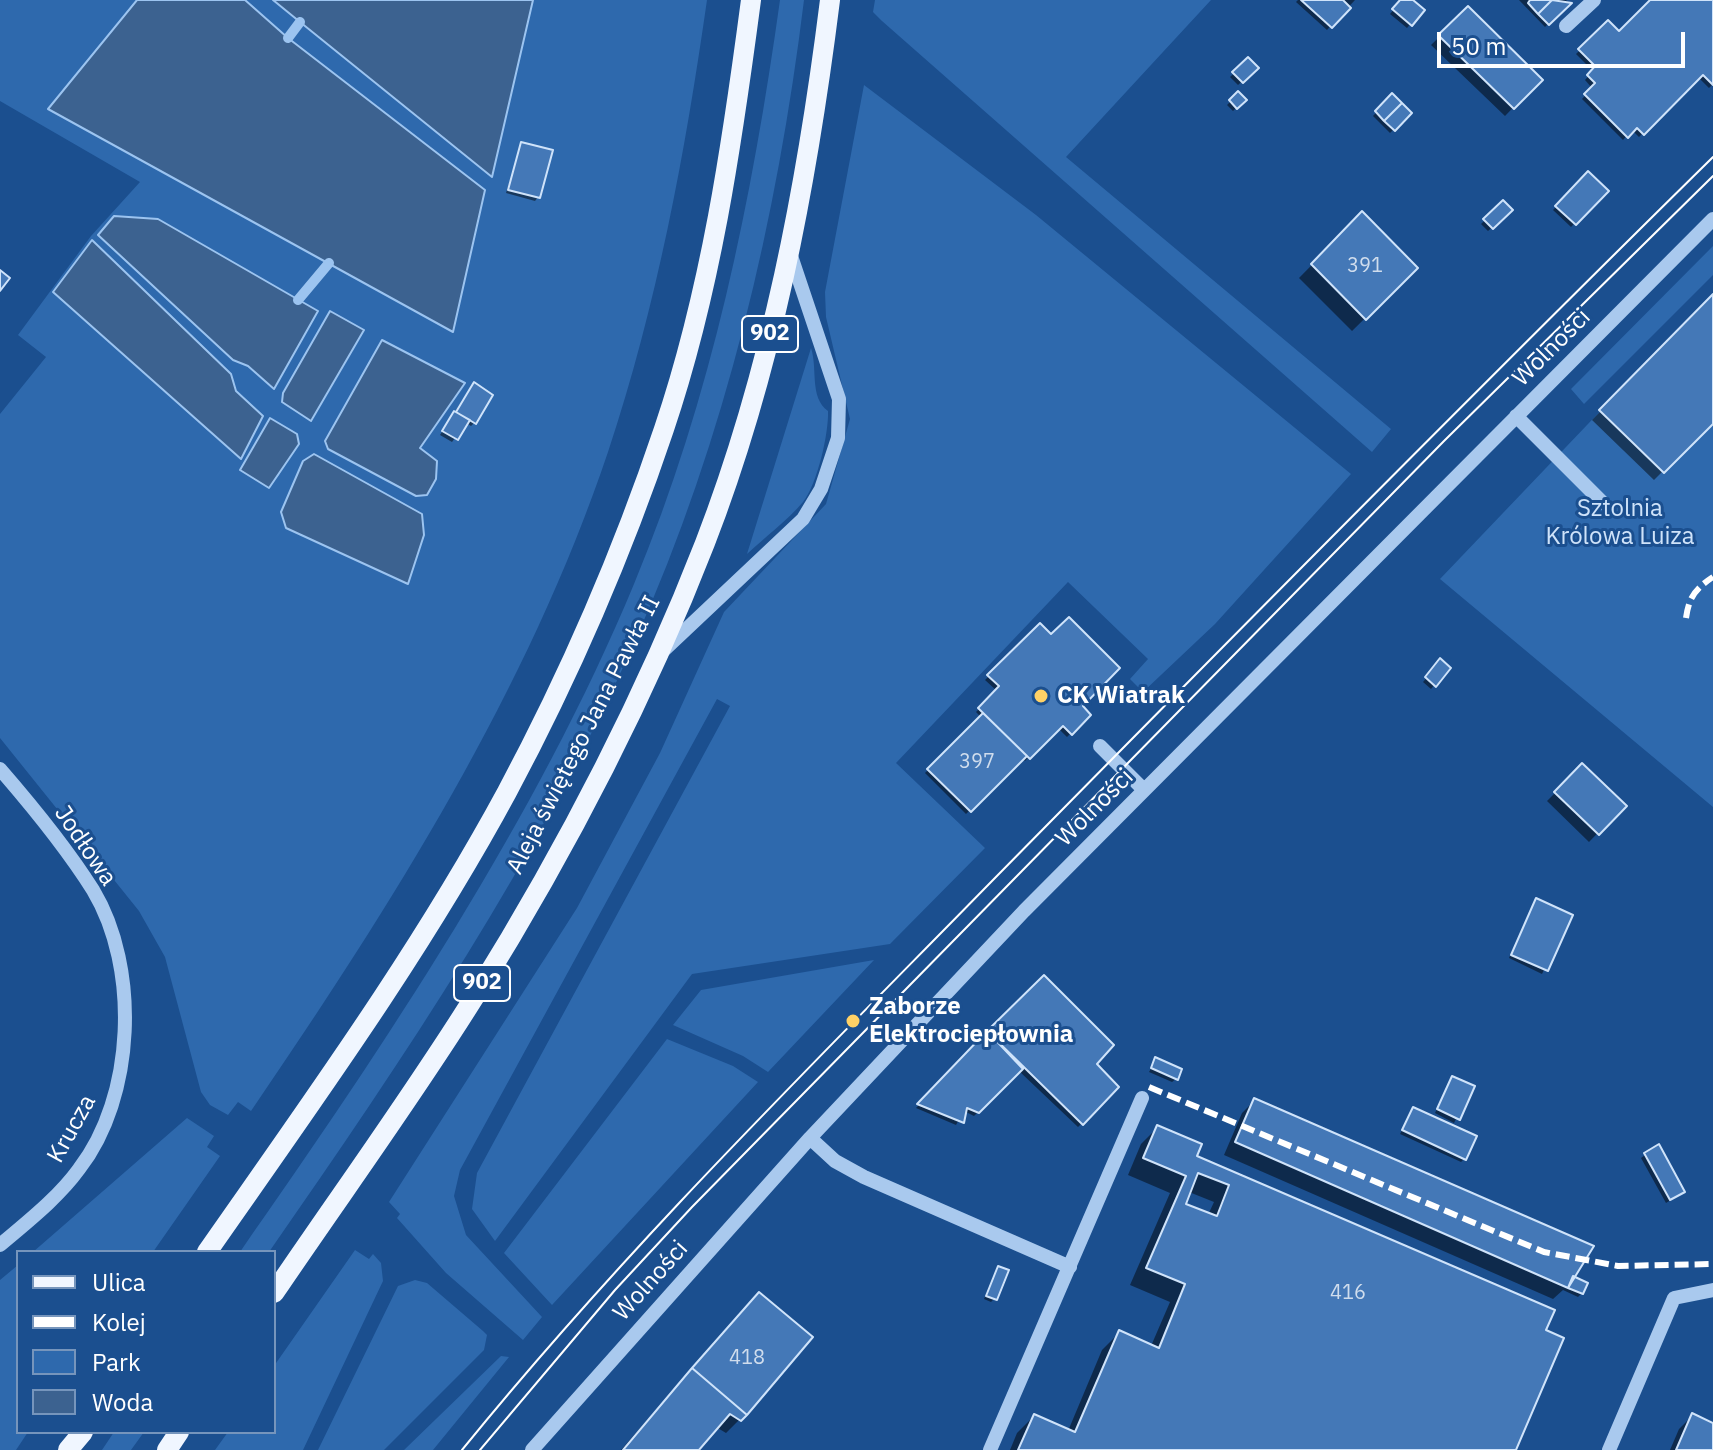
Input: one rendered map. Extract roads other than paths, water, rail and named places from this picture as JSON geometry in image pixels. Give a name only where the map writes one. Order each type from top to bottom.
[{"type":"main road","name":"Aleja świętego Jana Pawła II","points":[[208,1250],[408,959],[506,793],[583,639],[665,426],[688,344],[733,136],[751,0]]},
{"type":"main road","name":"Aleja świętego Jana Pawła II","points":[[276,1290],[475,996],[581,810],[659,655],[706,540],[768,345],[816,116],[830,0]]},
{"type":"main road","points":[[70,1450],[82,1434]]},
{"type":"street","points":[[1566,26],[1594,0]]},
{"type":"street","name":"Wolności","points":[[532,1450],[810,1138],[1144,790],[1713,219]]},
{"type":"street","points":[[659,655],[803,519],[815,503],[826,476],[838,438],[839,399],[789,249]]},
{"type":"street","points":[[1516,416],[1603,503]]},
{"type":"street","points":[[1100,746],[1144,790]]},
{"type":"street","name":"Jodłowa","points":[[0,769],[58,840],[94,893],[115,946],[124,1005]]},
{"type":"street","name":"Krucza","points":[[0,1245],[80,1169],[103,1128],[117,1089],[124,1048],[124,1005]]},
{"type":"street","points":[[990,1450],[1142,1098]]},
{"type":"street","points":[[810,1138],[835,1161],[864,1177],[1070,1267]]},
{"type":"street","points":[[1609,1450],[1674,1298],[1713,1290]]},
{"type":"water","points":[[137,0],[245,0],[288,38],[485,190],[453,332],[48,109]]},
{"type":"water","points":[[273,0],[533,0],[492,177],[300,22]]},
{"type":"water","points":[[114,216],[158,219],[318,311],[274,389],[248,366],[233,360],[98,235]]},
{"type":"water","points":[[92,240],[231,374],[236,391],[263,416],[241,459],[53,292]]},
{"type":"water","points":[[330,311],[364,330],[311,421],[282,402],[283,393]]},
{"type":"water","points":[[382,340],[465,383],[420,448],[437,461],[436,479],[427,495],[416,496],[328,449],[325,441]]},
{"type":"water","points":[[270,418],[297,434],[299,444],[269,488],[240,470]]},
{"type":"water","points":[[314,454],[422,514],[424,535],[408,584],[286,528],[281,512],[303,461]]},
{"type":"waterway","points":[[288,38],[300,22]]},
{"type":"waterway","points":[[298,300],[329,263]]},
{"type":"tram line","points":[[462,1450],[588,1302],[788,1090],[1351,518],[1713,157]]},
{"type":"tram line","points":[[480,1450],[615,1290],[692,1207],[1444,441],[1713,176]]},
{"type":"railway","points":[[1686,618],[1694,594],[1713,577]]},
{"type":"railway","points":[[1149,1087],[1544,1252],[1618,1266],[1713,1264]]},
{"type":"place","name":"CK Wiatrak","points":[[1041,696]]},
{"type":"place","name":"Zaborze Elektrociepłownia","points":[[853,1021]]},
{"type":"park label","name":"Sztolnia Królowa Luiza","points":[[1620,523]]}]
